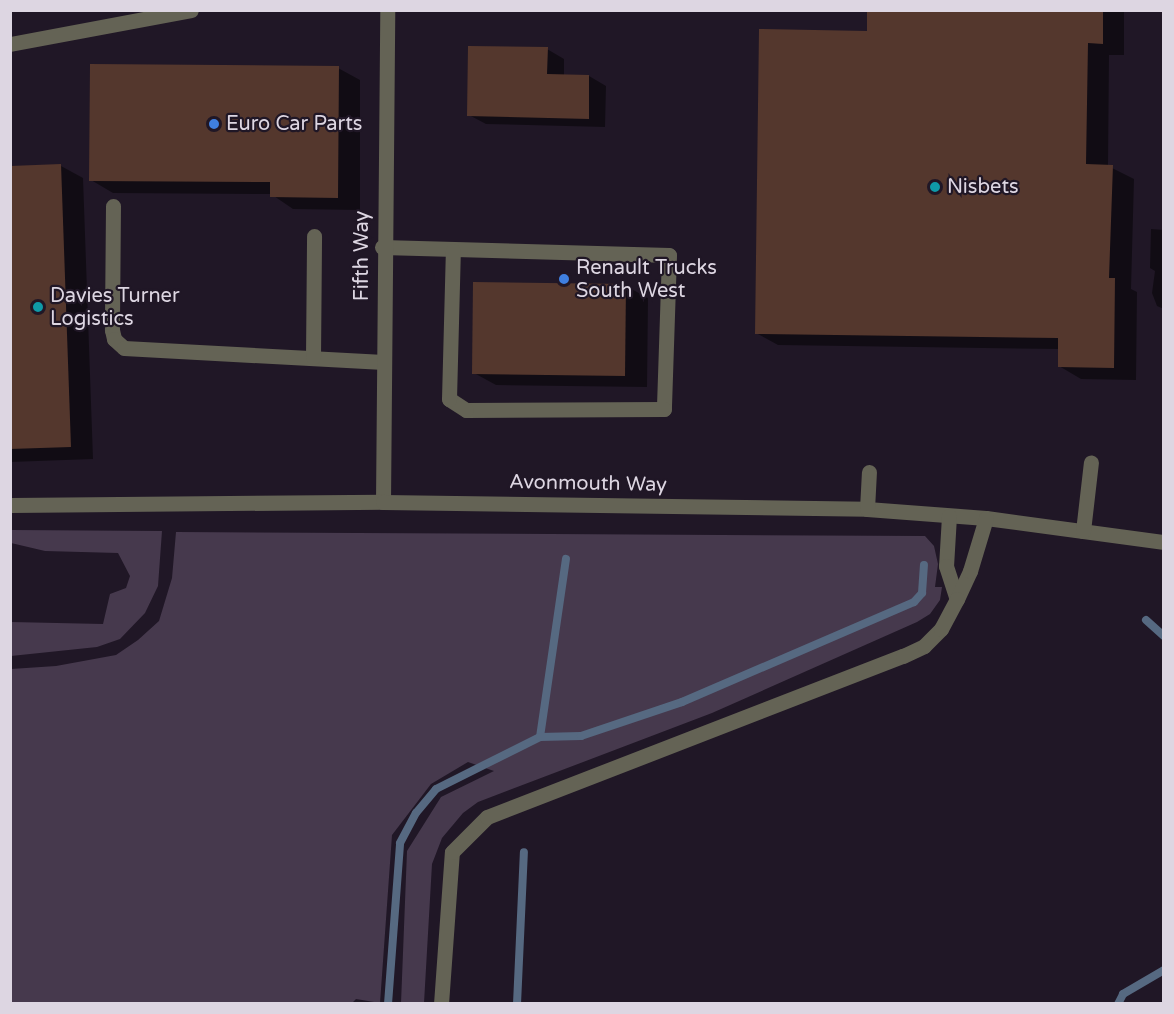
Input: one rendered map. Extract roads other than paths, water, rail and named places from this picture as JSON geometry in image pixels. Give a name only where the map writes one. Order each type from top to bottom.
[{"type":"street","points":[[10,44],[63,34],[137,15],[191,10]]},
{"type":"street","name":"Fifth Way","points":[[383,502],[382,247],[387,10]]},
{"type":"street","points":[[113,206],[112,330],[119,345],[384,362]]},
{"type":"street","points":[[313,357],[314,236]]},
{"type":"street","points":[[382,247],[453,251],[669,255],[664,409],[466,410],[449,399],[453,251]]},
{"type":"street","points":[[1083,531],[1090,462]]},
{"type":"street","points":[[867,509],[869,472]]},
{"type":"street","name":"Avonmouth Way","points":[[10,505],[383,502],[867,509],[986,518],[1164,542]]},
{"type":"street","points":[[949,516],[946,566],[957,599]]},
{"type":"street","points":[[441,1004],[452,852],[468,832],[487,817],[924,646],[941,629],[957,599],[973,564],[986,518]]},
{"type":"waterway","points":[[540,737],[566,559]]},
{"type":"waterway","points":[[388,1004],[400,843],[416,813],[436,789],[540,737],[581,736],[682,702],[914,602],[922,593],[924,565]]},
{"type":"waterway","points":[[1146,620],[1164,636]]},
{"type":"waterway","points":[[517,1004],[524,852]]},
{"type":"waterway","points":[[1118,1004],[1123,994],[1164,970]]},
{"type":"place","name":"Euro Car Parts","points":[[214,124]]},
{"type":"place","name":"Nisbets","points":[[935,187]]},
{"type":"place","name":"Renault Trucks South West","points":[[564,279]]},
{"type":"place","name":"Davies Turner Logistics","points":[[38,307]]}]
